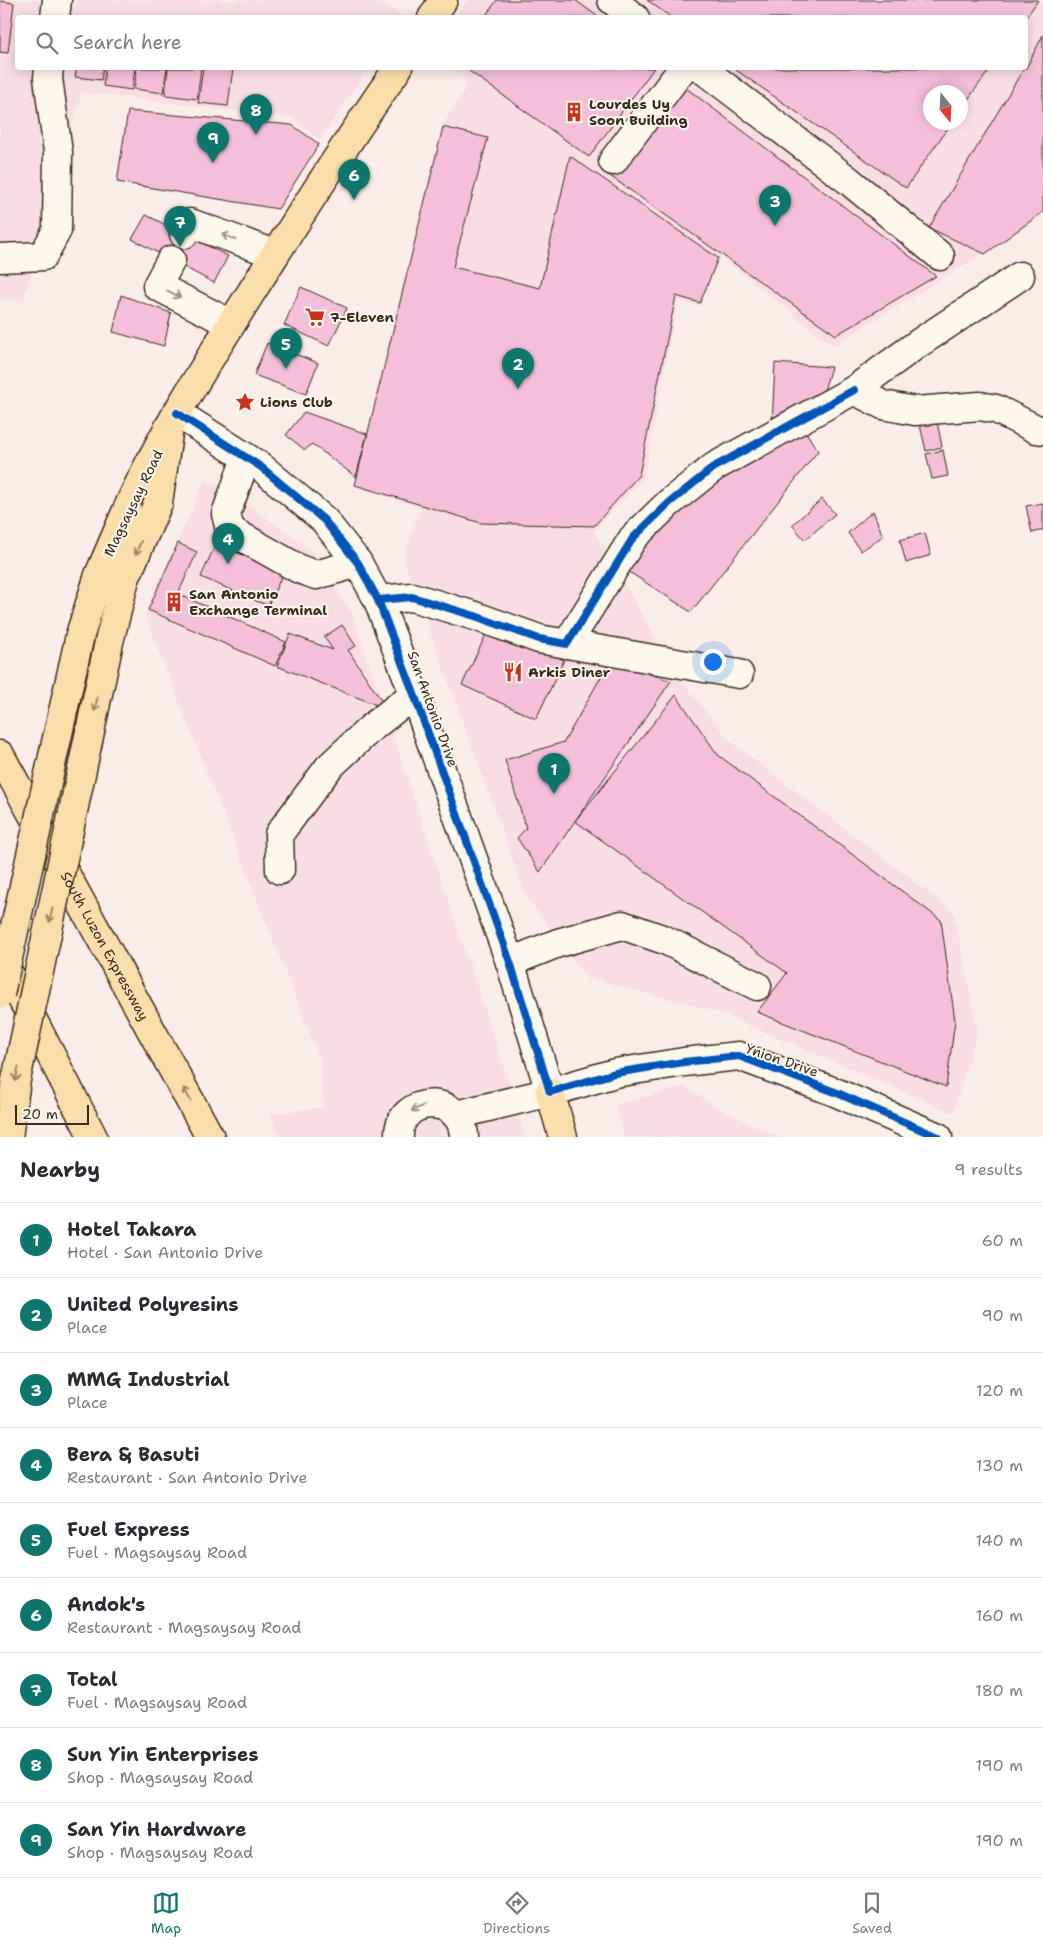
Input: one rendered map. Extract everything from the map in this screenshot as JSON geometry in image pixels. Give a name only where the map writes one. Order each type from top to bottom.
[{"type":"main road","points":[[434,15],[443,0]]},
{"type":"main road","name":"Magsaysay Road","points":[[0,994],[80,634],[99,575],[127,510],[173,420],[341,150],[397,70]]},
{"type":"main road","points":[[8,1137],[16,1080],[109,642],[125,579],[158,503],[173,420]]},
{"type":"main road","name":"South Luzon Expressway","points":[[0,755],[210,1137]]},
{"type":"main road","points":[[0,956],[93,1137]]},
{"type":"main road","points":[[550,1092],[563,1137]]},
{"type":"street","points":[[55,15],[57,0]]},
{"type":"street","points":[[612,0],[631,15]]},
{"type":"street","points":[[0,258],[43,256],[57,230],[58,152],[48,78],[49,70]]},
{"type":"street","points":[[613,161],[681,70]]},
{"type":"street","points":[[704,70],[848,180],[940,256]]},
{"type":"street","points":[[184,234],[190,223],[275,254]]},
{"type":"street","points":[[171,260],[157,286],[231,324]]},
{"type":"street","points":[[567,644],[633,538],[668,503],[714,467],[854,390],[916,345],[1020,276]]},
{"type":"street","points":[[854,390],[883,405],[915,411],[980,406],[996,409],[1036,429],[1043,430]]},
{"type":"street","name":"San Antonio Drive","points":[[173,420],[261,467],[324,520],[358,563],[378,600],[414,694],[510,962],[550,1092]]},
{"type":"street","points":[[246,458],[226,514],[230,530],[299,569],[316,575],[358,563]]},
{"type":"street","points":[[378,600],[412,597],[539,639],[739,674]]},
{"type":"street","points":[[280,870],[279,834],[329,767],[371,728],[414,694]]},
{"type":"street","points":[[510,962],[558,943],[622,925],[665,940],[757,986]]},
{"type":"street","name":"Ynion Drive","points":[[460,1126],[550,1092],[614,1073],[739,1056],[835,1092],[938,1137]]},
{"type":"street","points":[[399,1137],[402,1122],[408,1113],[417,1107],[427,1104],[438,1104],[448,1108],[460,1126]]},
{"type":"shaded area","points":[[0,0],[373,0],[402,15],[15,15],[15,70],[367,70],[320,140],[293,118],[82,92],[23,302],[0,299]]},
{"type":"shaded area","points":[[468,0],[1043,0],[1043,216],[833,346],[720,256],[700,306],[678,300],[644,477],[594,531],[677,675],[729,740],[954,912],[978,1030],[953,1113],[718,1012],[585,977],[526,896],[403,558],[421,508],[354,486],[442,126],[464,91],[466,78],[455,70],[1028,70],[1028,15],[456,15]]},
{"type":"shaded area","points":[[205,479],[229,492],[310,548],[352,613],[501,1058],[525,1137],[281,1137],[269,1114],[324,1107],[319,1057],[145,615]]},
{"type":"shaded area","points":[[685,1086],[722,1110],[778,1137],[624,1137],[615,1105]]},
{"type":"building","points":[[497,0],[575,0],[596,15],[486,15]]},
{"type":"building","points":[[647,0],[1038,0],[1028,15],[668,15]]},
{"type":"building","points":[[0,1],[14,3],[8,53],[0,52]]},
{"type":"building","points":[[1043,35],[1043,212],[985,254],[929,228],[1023,70],[1028,70],[1028,64]]},
{"type":"building","points":[[77,70],[103,70],[101,80],[75,77]]},
{"type":"building","points":[[105,70],[135,70],[132,90],[103,86]]},
{"type":"building","points":[[137,70],[167,70],[163,93],[134,89]]},
{"type":"building","points":[[168,70],[201,70],[197,99],[165,95]]},
{"type":"building","points":[[203,70],[233,70],[228,106],[198,103]]},
{"type":"building","name":"Lourdes Uy Soon Building","points":[[468,70],[653,70],[589,157]]},
{"type":"building","points":[[736,70],[990,70],[968,99],[968,85],[923,85],[923,130],[946,130],[906,188]]},
{"type":"building","points":[[678,82],[936,276],[836,335],[610,176]]},
{"type":"building","points":[[128,111],[292,125],[319,144],[278,209],[117,182]]},
{"type":"building","points":[[443,127],[488,138],[453,267],[540,288],[570,156],[718,258],[700,303],[676,296],[639,475],[594,526],[481,523],[355,485]]},
{"type":"building","points":[[146,215],[228,256],[214,283],[132,239]]},
{"type":"building","points":[[301,287],[347,308],[329,346],[284,325]]},
{"type":"building","points":[[121,295],[171,313],[164,346],[113,332]]},
{"type":"building","points":[[267,343],[318,363],[306,394],[254,375]]},
{"type":"building","points":[[775,363],[831,367],[820,404],[772,426]]},
{"type":"building","points":[[304,412],[367,434],[356,477],[312,444],[305,450],[286,435]]},
{"type":"building","points":[[937,421],[942,447],[926,451],[920,425]]},
{"type":"building","points":[[804,429],[818,451],[691,612],[620,566],[706,482]]},
{"type":"building","points":[[943,450],[948,476],[932,479],[926,454]]},
{"type":"building","points":[[822,499],[835,514],[805,540],[792,525]]},
{"type":"building","points":[[1043,503],[1043,530],[1032,533],[1026,506]]},
{"type":"building","points":[[873,511],[883,536],[861,551],[848,533]]},
{"type":"building","points":[[925,533],[931,555],[906,563],[900,540]]},
{"type":"building","name":"San Antonio Exchange Terminal","points":[[178,543],[197,552],[178,594],[286,642],[275,666],[148,610]]},
{"type":"building","points":[[216,543],[283,573],[268,606],[201,577]]},
{"type":"building","points":[[342,625],[356,646],[348,650],[387,709],[277,666],[290,634],[333,650],[324,637]]},
{"type":"building","name":"Arkis Diner","points":[[490,626],[564,660],[536,719],[462,685]]},
{"type":"building","points":[[610,661],[671,681],[540,872],[517,838],[526,828],[505,760],[564,742]]},
{"type":"building","points":[[676,695],[718,755],[941,920],[955,1021],[946,1087],[757,1012],[787,973],[575,821]]},
{"type":"cycle path","points":[[378,600],[412,597],[475,616],[539,639],[567,644],[633,538],[669,503],[714,467],[854,390]]},
{"type":"cycle path","points":[[177,413],[261,467],[324,520],[358,563],[378,600],[414,694],[510,962],[550,1092],[615,1073],[684,1062],[739,1056],[835,1092],[938,1137]]},
{"type":"place","name":"Lourdes Uy Soon Building","points":[[574,112]]},
{"type":"place","name":"Sun Yin Enterprises","points":[[256,135]]},
{"type":"place","name":"San Yin Hardware","points":[[213,163]]},
{"type":"place","name":"Andok's","points":[[354,200]]},
{"type":"place","name":"MMG Industrial","points":[[775,226]]},
{"type":"place","name":"Total","points":[[180,247]]},
{"type":"place","name":"7-Eleven","points":[[315,317]]},
{"type":"place","name":"Fuel Express","points":[[286,369]]},
{"type":"place","name":"United Polyresins","points":[[518,389]]},
{"type":"place","name":"Lions Club","points":[[245,402]]},
{"type":"place","name":"Bera & Basuti","points":[[228,564]]},
{"type":"place","name":"San Antonio Exchange Terminal","points":[[174,602]]},
{"type":"place","name":"Arkis Diner","points":[[513,672]]},
{"type":"place","name":"Hotel Takara","points":[[554,794]]}]
